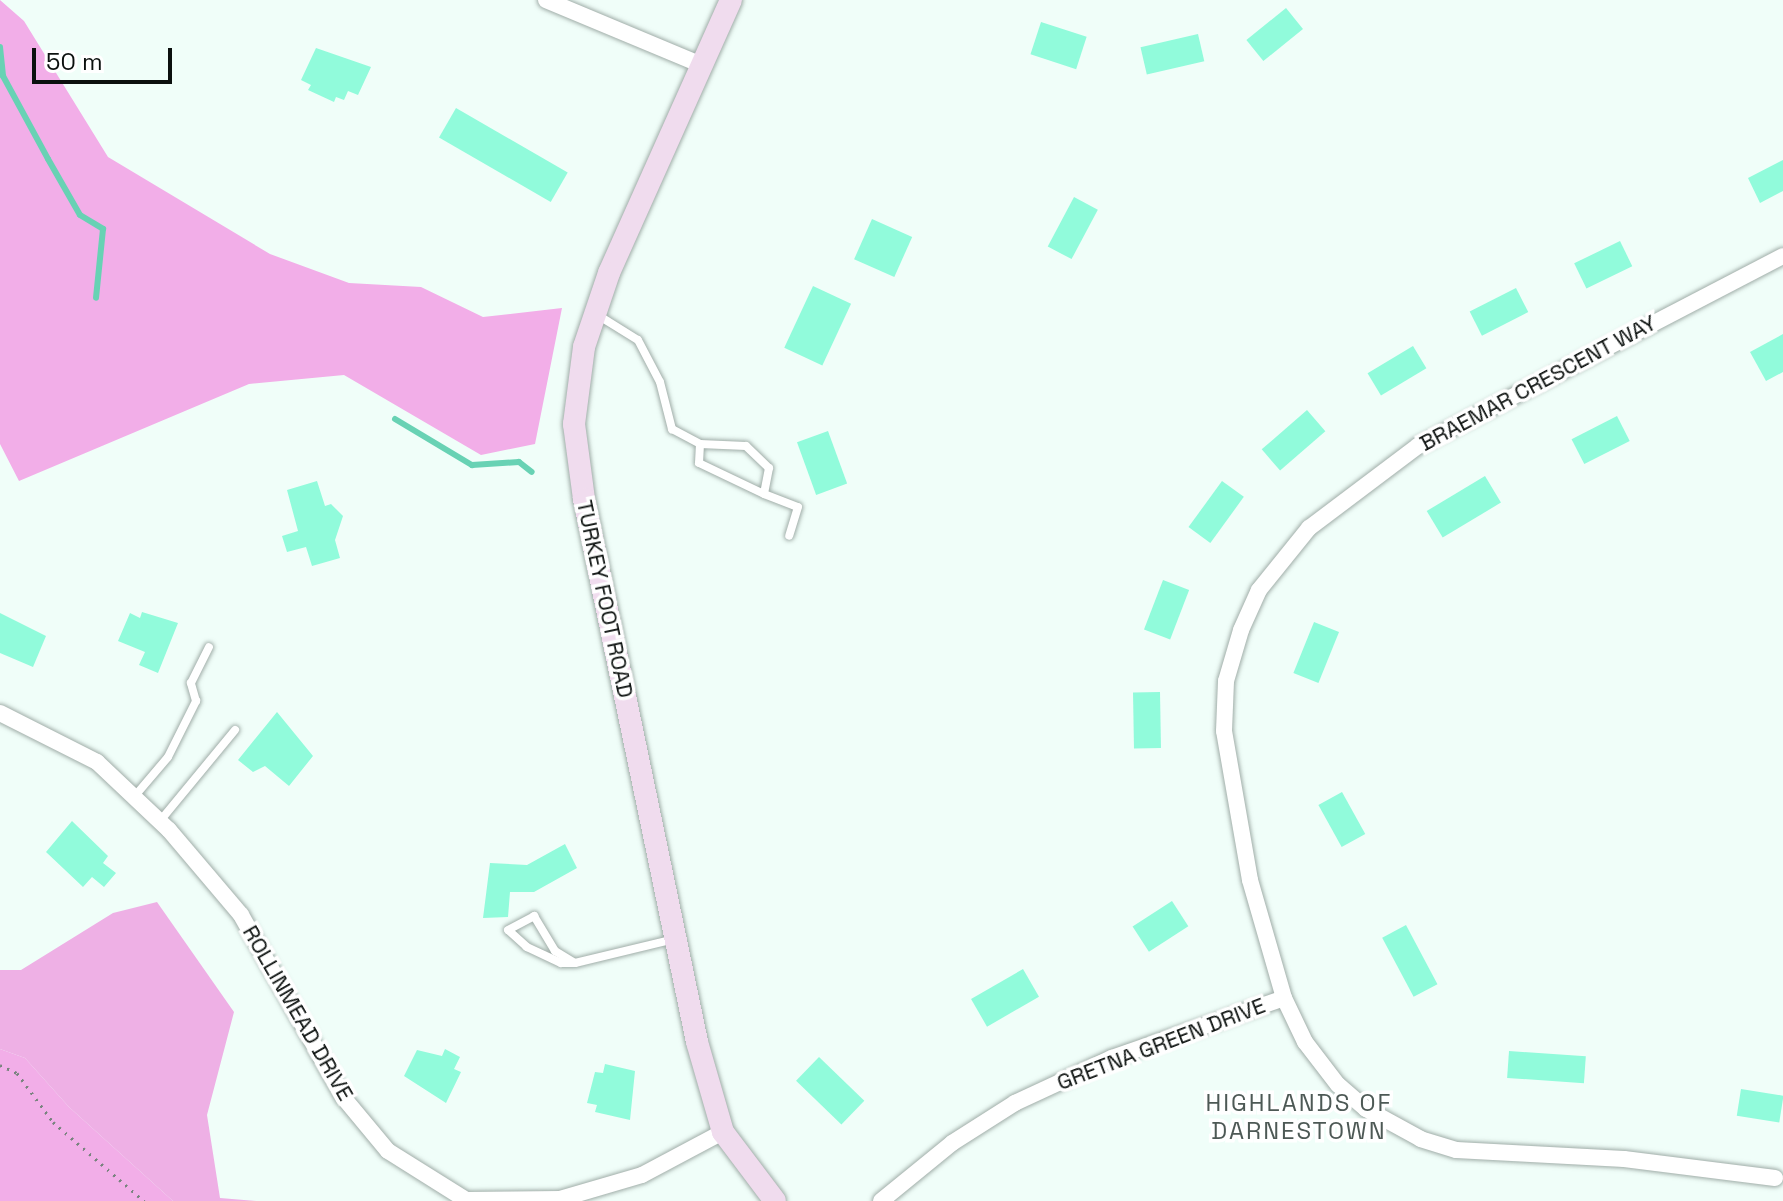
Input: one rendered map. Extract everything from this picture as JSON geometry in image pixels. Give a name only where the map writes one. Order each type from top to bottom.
[{"type":"street","points":[[546,0],[704,66]]},
{"type":"street","name":"TURKEY FOOT ROAD","points":[[731,0],[595,314],[576,385],[574,424],[584,499],[675,939],[723,1132],[775,1201]]},
{"type":"street","name":"BRAEMAR CRESCENT WAY","points":[[1775,1178],[1624,1159],[1493,1155],[1421,1139],[1366,1109],[1338,1085],[1305,1042],[1284,998],[1250,880],[1224,731],[1226,681],[1259,590],[1309,528],[1418,446],[1783,256]]},
{"type":"street","name":"ROLLINMEAD DRIVE","points":[[0,713],[97,762],[160,821],[241,915],[343,1097],[388,1151],[466,1200],[560,1199],[642,1175],[723,1132]]},
{"type":"street","name":"GRETNA GREEN DRIVE","points":[[881,1201],[952,1143],[1015,1103],[1112,1058],[1284,998]]},
{"type":"lane","points":[[595,314],[638,340],[660,382],[672,429],[700,444],[746,446],[769,468],[764,494]]},
{"type":"lane","points":[[700,444],[699,463],[798,507],[789,536]]},
{"type":"lane","points":[[134,797],[168,757],[196,701],[191,683],[209,647]]},
{"type":"lane","points":[[160,821],[235,730]]},
{"type":"lane","points":[[575,963],[555,951],[534,916],[508,930],[527,947],[561,963],[575,963],[675,939]]},
{"type":"path","points":[[0,1065],[17,1073],[53,1122],[144,1201]]},
{"type":"shaded area","points":[[0,0],[24,21],[108,157],[270,254],[349,283],[421,287],[483,317],[562,308],[535,444],[481,455],[344,375],[249,384],[19,481],[0,444]]},
{"type":"shaded area","points":[[157,902],[234,1012],[207,1115],[220,1198],[256,1201],[173,1201],[69,1107],[25,1058],[0,1049],[0,970],[21,970],[113,913]]},
{"type":"shaded area","points":[[0,1049],[25,1058],[69,1107],[173,1201],[0,1201]]},
{"type":"building","points":[[1286,8],[1303,29],[1263,61],[1246,40]]},
{"type":"building","points":[[1041,22],[1087,37],[1076,69],[1030,54]]},
{"type":"building","points":[[1198,34],[1204,61],[1147,75],[1141,47]]},
{"type":"building","points":[[316,48],[371,67],[358,95],[348,91],[344,100],[336,97],[334,102],[308,90],[311,85],[301,80]]},
{"type":"building","points":[[456,108],[568,172],[551,202],[439,137]]},
{"type":"building","points":[[1783,160],[1783,191],[1760,203],[1748,178]]},
{"type":"building","points":[[1074,197],[1098,210],[1072,259],[1048,246]]},
{"type":"building","points":[[872,219],[912,237],[894,277],[854,259]]},
{"type":"building","points":[[1620,241],[1632,266],[1586,289],[1574,263]]},
{"type":"building","points":[[813,286],[851,304],[822,365],[784,348]]},
{"type":"building","points":[[1516,288],[1528,312],[1482,336],[1470,312]]},
{"type":"building","points":[[1783,334],[1783,372],[1766,381],[1750,352]]},
{"type":"building","points":[[1413,346],[1426,368],[1381,396],[1368,373]]},
{"type":"building","points":[[1307,410],[1325,431],[1280,470],[1262,449]]},
{"type":"building","points":[[1617,416],[1630,441],[1584,464],[1572,439]]},
{"type":"building","points":[[828,431],[847,484],[816,495],[797,442]]},
{"type":"building","points":[[1485,476],[1501,503],[1443,538],[1427,511]]},
{"type":"building","points":[[317,481],[325,506],[331,504],[343,516],[335,540],[340,558],[312,566],[306,547],[287,552],[282,536],[298,531],[287,490]]},
{"type":"building","points":[[1222,481],[1244,497],[1210,543],[1188,527]]},
{"type":"building","points":[[1163,580],[1189,590],[1170,640],[1144,629]]},
{"type":"building","points":[[142,612],[178,623],[158,673],[139,665],[145,652],[118,641],[130,613],[140,618]]},
{"type":"building","points":[[0,613],[46,636],[33,667],[0,653]]},
{"type":"building","points":[[1314,622],[1339,632],[1318,683],[1293,673]]},
{"type":"building","points":[[1133,692],[1160,692],[1161,748],[1134,748]]},
{"type":"building","points":[[277,712],[313,756],[289,786],[265,766],[253,772],[238,760]]},
{"type":"building","points":[[1342,792],[1365,834],[1342,847],[1318,805]]},
{"type":"building","points":[[72,821],[108,856],[103,863],[116,873],[104,887],[92,877],[83,887],[46,852]]},
{"type":"building","points":[[565,844],[577,868],[534,892],[510,892],[508,917],[483,918],[490,863],[527,865]]},
{"type":"building","points":[[1172,901],[1188,926],[1149,952],[1133,927]]},
{"type":"building","points":[[1406,925],[1437,984],[1414,997],[1382,938]]},
{"type":"building","points":[[1023,969],[1039,997],[987,1027],[971,999]]},
{"type":"building","points":[[445,1049],[460,1057],[454,1069],[461,1072],[446,1103],[404,1076],[417,1050],[442,1056]]},
{"type":"building","points":[[1509,1051],[1586,1056],[1584,1083],[1507,1078]]},
{"type":"building","points":[[819,1057],[864,1101],[841,1125],[796,1081]]},
{"type":"building","points":[[605,1064],[635,1071],[630,1120],[595,1112],[597,1105],[587,1103],[595,1072],[603,1073]]},
{"type":"building","points":[[1741,1089],[1783,1096],[1779,1122],[1737,1116]]},
{"type":"waterway","points":[[0,47],[3,76],[48,159],[80,215],[103,229],[96,298]]},
{"type":"waterway","points":[[395,419],[472,465],[519,462],[532,472]]},
{"type":"district","name":"HIGHLANDS OF DARNESTOWN","points":[[1299,1117]]}]
